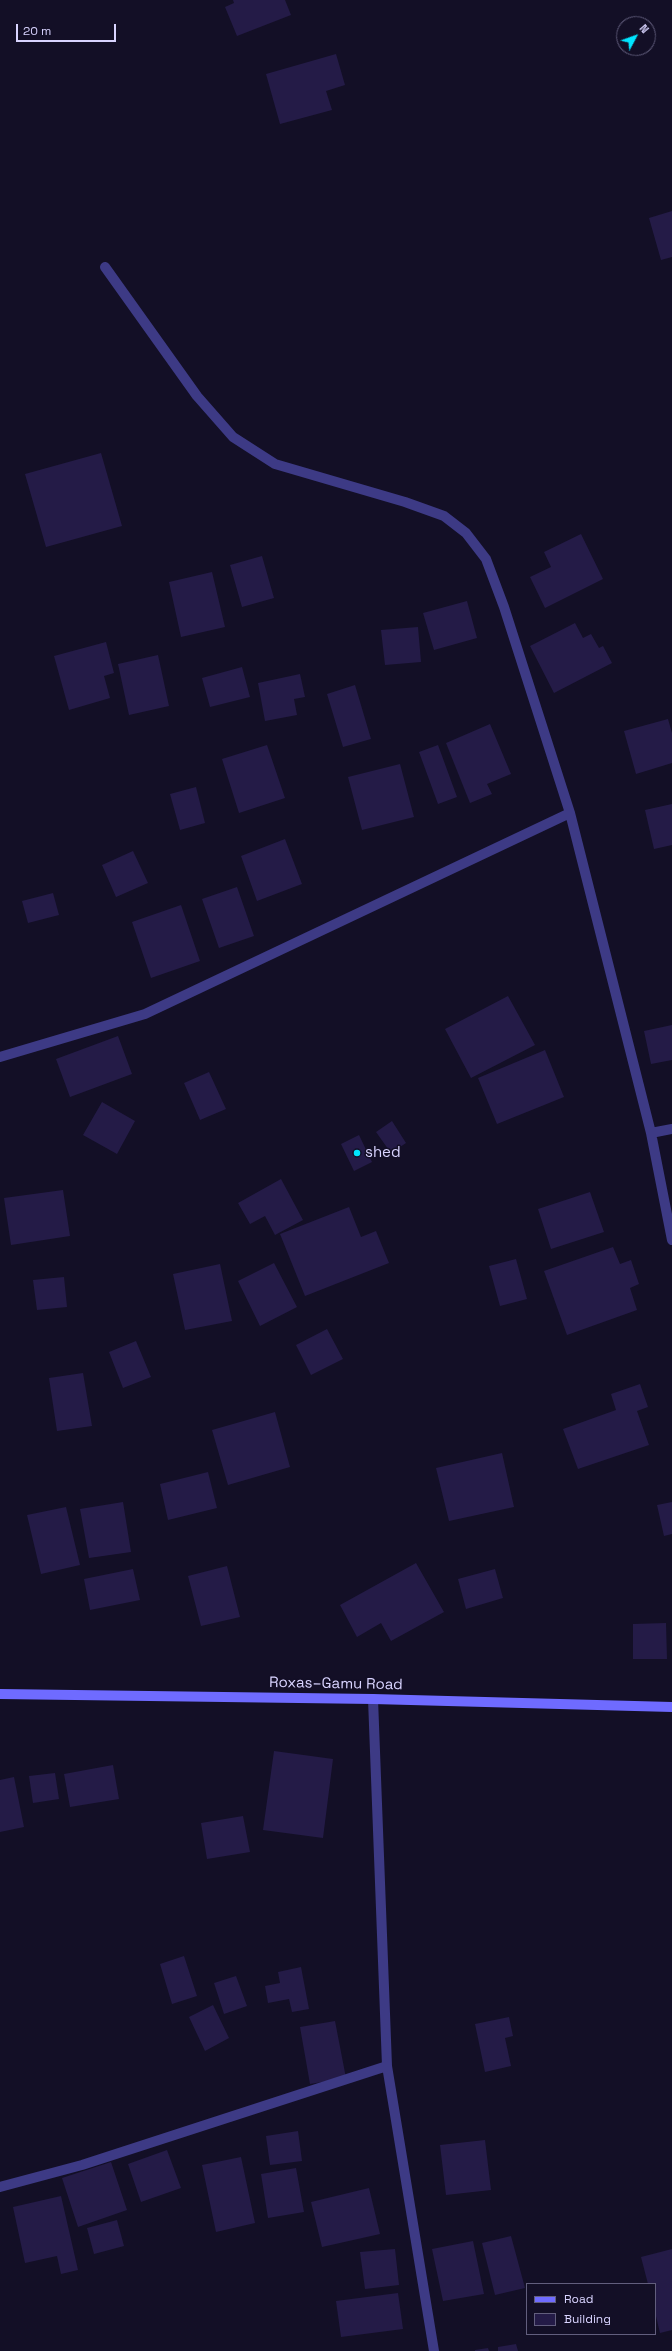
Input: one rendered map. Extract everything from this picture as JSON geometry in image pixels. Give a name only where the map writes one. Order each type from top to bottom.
[{"type":"main road","name":"Roxas–Gamu Road","points":[[0,1694],[373,1699],[672,1707]]},
{"type":"street","points":[[105,267],[197,396],[233,437],[275,464],[444,516],[466,534],[486,559],[504,607],[570,813],[650,1133],[672,1240]]},
{"type":"street","points":[[0,1057],[145,1014],[570,813]]},
{"type":"street","points":[[650,1133],[672,1129]]},
{"type":"street","points":[[373,1699],[387,2066],[434,2351]]},
{"type":"street","points":[[0,2187],[82,2165],[387,2066]]},
{"type":"building","points":[[233,0],[285,0],[291,15],[237,36],[225,7],[234,3]]},
{"type":"building","points":[[336,54],[345,85],[326,91],[332,110],[280,124],[266,74]]},
{"type":"building","points":[[672,211],[672,257],[661,260],[649,218]]},
{"type":"building","points":[[101,453],[122,526],[46,547],[25,474]]},
{"type":"building","points":[[581,534],[603,579],[545,608],[530,577],[551,567],[544,552]]},
{"type":"building","points":[[262,556],[274,598],[242,607],[230,565]]},
{"type":"building","points":[[212,572],[225,627],[181,637],[169,582]]},
{"type":"building","points":[[467,601],[477,638],[434,650],[423,613]]},
{"type":"building","points":[[575,623],[583,638],[591,634],[599,648],[603,646],[612,663],[554,693],[530,646]]},
{"type":"building","points":[[418,627],[421,662],[385,665],[381,630]]},
{"type":"building","points":[[106,642],[114,673],[104,676],[110,698],[69,710],[54,656]]},
{"type":"building","points":[[158,655],[169,706],[129,715],[118,664]]},
{"type":"building","points":[[242,667],[250,697],[210,707],[202,678]]},
{"type":"building","points":[[300,674],[305,697],[294,699],[297,715],[265,721],[258,683]]},
{"type":"building","points":[[355,685],[371,739],[343,747],[327,694]]},
{"type":"building","points":[[668,719],[672,733],[672,763],[636,774],[624,731]]},
{"type":"building","points":[[490,724],[511,774],[487,784],[492,794],[470,803],[446,743]]},
{"type":"building","points":[[267,745],[285,798],[239,813],[222,759]]},
{"type":"building","points":[[438,745],[457,797],[438,804],[419,752]]},
{"type":"building","points":[[400,764],[414,817],[362,830],[348,777]]},
{"type":"building","points":[[196,787],[205,823],[180,830],[170,794]]},
{"type":"building","points":[[672,804],[672,845],[654,849],[645,810]]},
{"type":"building","points":[[285,839],[302,884],[257,901],[241,856]]},
{"type":"building","points":[[133,851],[148,883],[116,897],[102,865]]},
{"type":"building","points":[[237,887],[254,936],[219,948],[202,899]]},
{"type":"building","points":[[53,893],[59,915],[28,923],[22,901]]},
{"type":"building","points":[[181,905],[200,961],[151,978],[132,922]]},
{"type":"building","points":[[508,996],[535,1045],[471,1078],[445,1029]]},
{"type":"building","points":[[672,1025],[672,1060],[651,1064],[644,1031]]},
{"type":"building","points":[[118,1036],[132,1074],[70,1097],[56,1059]]},
{"type":"building","points":[[545,1050],[564,1097],[497,1124],[478,1078]]},
{"type":"building","points":[[209,1072],[226,1109],[200,1120],[184,1083]]},
{"type":"building","points":[[102,1102],[135,1121],[117,1154],[83,1135]]},
{"type":"building","name":"shed","points":[[392,1121],[406,1143],[391,1153],[376,1132]]},
{"type":"building","name":"shed","points":[[359,1135],[372,1162],[354,1171],[341,1144]]},
{"type":"building","points":[[281,1179],[303,1220],[275,1235],[265,1216],[250,1224],[238,1203]]},
{"type":"building","points":[[63,1190],[70,1236],[11,1245],[4,1198]]},
{"type":"building","points":[[590,1192],[604,1232],[551,1249],[538,1209]]},
{"type":"building","points":[[349,1207],[361,1237],[376,1231],[389,1263],[305,1296],[280,1234]]},
{"type":"building","points":[[613,1247],[620,1264],[631,1260],[639,1284],[630,1288],[637,1310],[567,1335],[544,1271]]},
{"type":"building","points":[[516,1259],[527,1299],[500,1306],[489,1266]]},
{"type":"building","points":[[274,1263],[297,1307],[260,1326],[238,1281]]},
{"type":"building","points":[[220,1264],[232,1321],[185,1330],[173,1274]]},
{"type":"building","points":[[64,1277],[67,1307],[37,1310],[33,1280]]},
{"type":"building","points":[[327,1329],[343,1359],[311,1375],[296,1345]]},
{"type":"building","points":[[136,1341],[151,1377],[123,1388],[109,1352]]},
{"type":"building","points":[[83,1373],[92,1426],[57,1431],[49,1378]]},
{"type":"building","points":[[640,1384],[648,1407],[637,1411],[649,1445],[578,1469],[563,1429],[616,1410],[611,1394]]},
{"type":"building","points":[[275,1412],[290,1467],[228,1485],[212,1430]]},
{"type":"building","points":[[502,1453],[514,1507],[449,1521],[436,1468]]},
{"type":"building","points":[[208,1472],[217,1508],[168,1520],[160,1484]]},
{"type":"building","points":[[123,1502],[131,1552],[89,1558],[80,1509]]},
{"type":"building","points":[[672,1502],[672,1534],[664,1536],[657,1505]]},
{"type":"building","points":[[66,1507],[80,1565],[41,1574],[27,1515]]},
{"type":"building","points":[[416,1563],[444,1612],[391,1641],[381,1623],[357,1637],[340,1605]]},
{"type":"building","points":[[227,1566],[240,1617],[201,1626],[188,1576]]},
{"type":"building","points":[[133,1569],[140,1600],[90,1610],[84,1579]]},
{"type":"building","points":[[495,1569],[503,1598],[466,1609],[458,1579]]},
{"type":"building","points":[[666,1623],[667,1659],[633,1659],[633,1624]]},
{"type":"building","points":[[274,1751],[333,1759],[323,1838],[263,1830]]},
{"type":"building","points":[[113,1765],[119,1799],[70,1807],[64,1774]]},
{"type":"building","points":[[55,1773],[59,1799],[33,1803],[29,1776]]},
{"type":"building","points":[[14,1777],[24,1827],[0,1832],[0,1780]]},
{"type":"building","points":[[243,1816],[250,1852],[207,1859],[201,1823]]},
{"type":"building","points":[[184,1956],[197,1996],[172,2004],[160,1964]]},
{"type":"building","points":[[301,1967],[309,2009],[292,2012],[289,1999],[268,2003],[265,1986],[280,1983],[278,1972]]},
{"type":"building","points":[[236,1976],[247,2006],[224,2014],[214,1983]]},
{"type":"building","points":[[213,2005],[229,2038],[205,2051],[189,2017]]},
{"type":"building","points":[[509,2017],[513,2036],[505,2038],[511,2066],[485,2072],[475,2024]]},
{"type":"building","points":[[335,2021],[346,2078],[310,2084],[300,2027]]},
{"type":"building","points":[[298,2131],[302,2161],[270,2165],[266,2136]]},
{"type":"building","points":[[485,2140],[491,2190],[446,2195],[440,2145]]},
{"type":"building","points":[[167,2150],[181,2188],[141,2202],[128,2164]]},
{"type":"building","points":[[241,2157],[255,2223],[216,2232],[202,2165]]},
{"type":"building","points":[[111,2162],[127,2210],[78,2227],[62,2178]]},
{"type":"building","points":[[296,2168],[304,2212],[268,2218],[261,2174]]},
{"type":"building","points":[[369,2188],[380,2234],[322,2247],[311,2202]]},
{"type":"building","points":[[61,2196],[78,2270],[61,2274],[57,2256],[25,2263],[13,2207]]},
{"type":"building","points":[[117,2220],[124,2246],[94,2254],[87,2228]]},
{"type":"building","points":[[511,2236],[525,2288],[495,2295],[482,2243]]},
{"type":"building","points":[[473,2241],[484,2294],[443,2301],[432,2249]]},
{"type":"building","points":[[395,2249],[399,2285],[365,2289],[360,2252]]},
{"type":"building","points":[[672,2249],[672,2330],[660,2333],[656,2316],[656,2283],[648,2283],[641,2257]]},
{"type":"building","points":[[398,2293],[403,2329],[341,2337],[336,2301]]},
{"type":"building","points":[[516,2344],[518,2351],[498,2351],[498,2347]]},
{"type":"building","points":[[488,2348],[489,2351],[475,2351],[475,2350]]},
{"type":"place","name":"shed","points":[[357,1153]]}]
